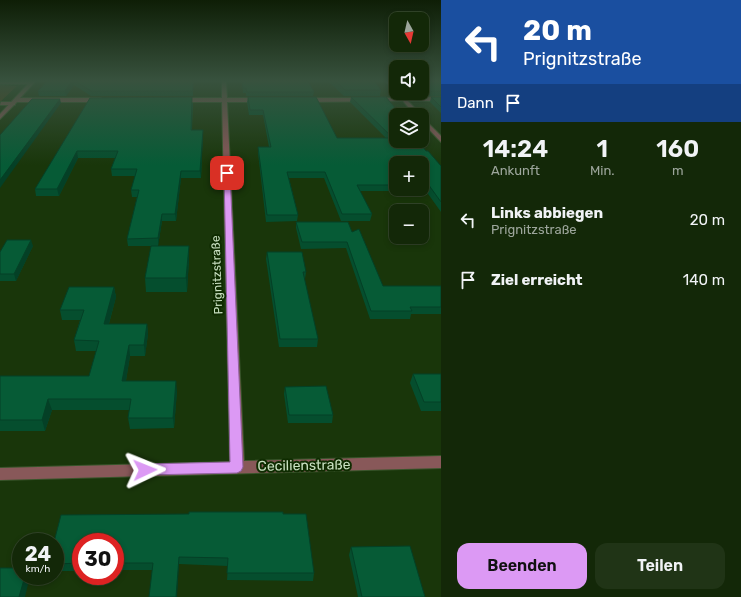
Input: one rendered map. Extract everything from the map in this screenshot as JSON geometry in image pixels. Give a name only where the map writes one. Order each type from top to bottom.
[{"type":"street","points":[[0,117],[8,109]]},
{"type":"street","name":"Prignitzstraße","points":[[224,109],[237,467]]},
{"type":"street","points":[[429,127],[441,140]]},
{"type":"street","name":"Cecilienstraße","points":[[0,474],[441,462]]},
{"type":"building","points":[[23,109],[53,109],[0,180],[0,135]]},
{"type":"building","points":[[83,109],[192,109],[191,130],[203,130],[200,171],[181,171],[175,214],[162,214],[158,238],[127,239],[139,190],[131,190],[137,169],[111,169],[118,151],[77,151],[57,189],[35,189]]},
{"type":"building","points":[[250,109],[322,109],[337,138],[389,138],[389,148],[424,148],[441,166],[441,202],[429,185],[429,156],[389,156],[389,185],[357,185],[372,214],[342,214],[325,172],[287,172],[298,215],[267,215],[258,147],[271,147],[263,110]]},
{"type":"building","points":[[363,109],[389,109],[389,134]]},
{"type":"building","points":[[296,222],[348,222],[352,232],[359,229],[383,286],[441,286],[441,307],[410,307],[412,311],[371,311],[347,242],[302,242]]},
{"type":"building","points":[[7,240],[31,240],[14,274],[0,274],[0,252]]},
{"type":"building","points":[[151,246],[189,246],[186,278],[145,278]]},
{"type":"building","points":[[267,252],[302,252],[306,272],[303,272],[318,339],[280,339]]},
{"type":"building","points":[[69,287],[114,287],[104,324],[147,324],[144,345],[129,345],[122,381],[176,381],[173,418],[128,418],[131,399],[48,399],[42,420],[0,420],[0,376],[89,376],[99,341],[74,340],[84,310],[60,310]]},
{"type":"building","points":[[413,374],[441,374],[441,402],[424,402]]},
{"type":"building","points":[[326,386],[333,415],[289,415],[285,387]]},
{"type":"building","points":[[189,512],[283,512],[283,514],[306,514],[314,573],[227,573],[228,558],[179,557],[176,597],[149,597],[153,563],[124,563],[124,533],[72,533],[72,563],[64,564],[64,533],[56,533],[61,515],[189,514]]},
{"type":"building","points":[[410,546],[425,597],[362,597],[351,547]]},
{"type":"building","points":[[0,568],[12,568],[12,585],[22,585],[19,597],[0,597]]},
{"type":"route","points":[[145,470],[237,467],[227,173]]}]
